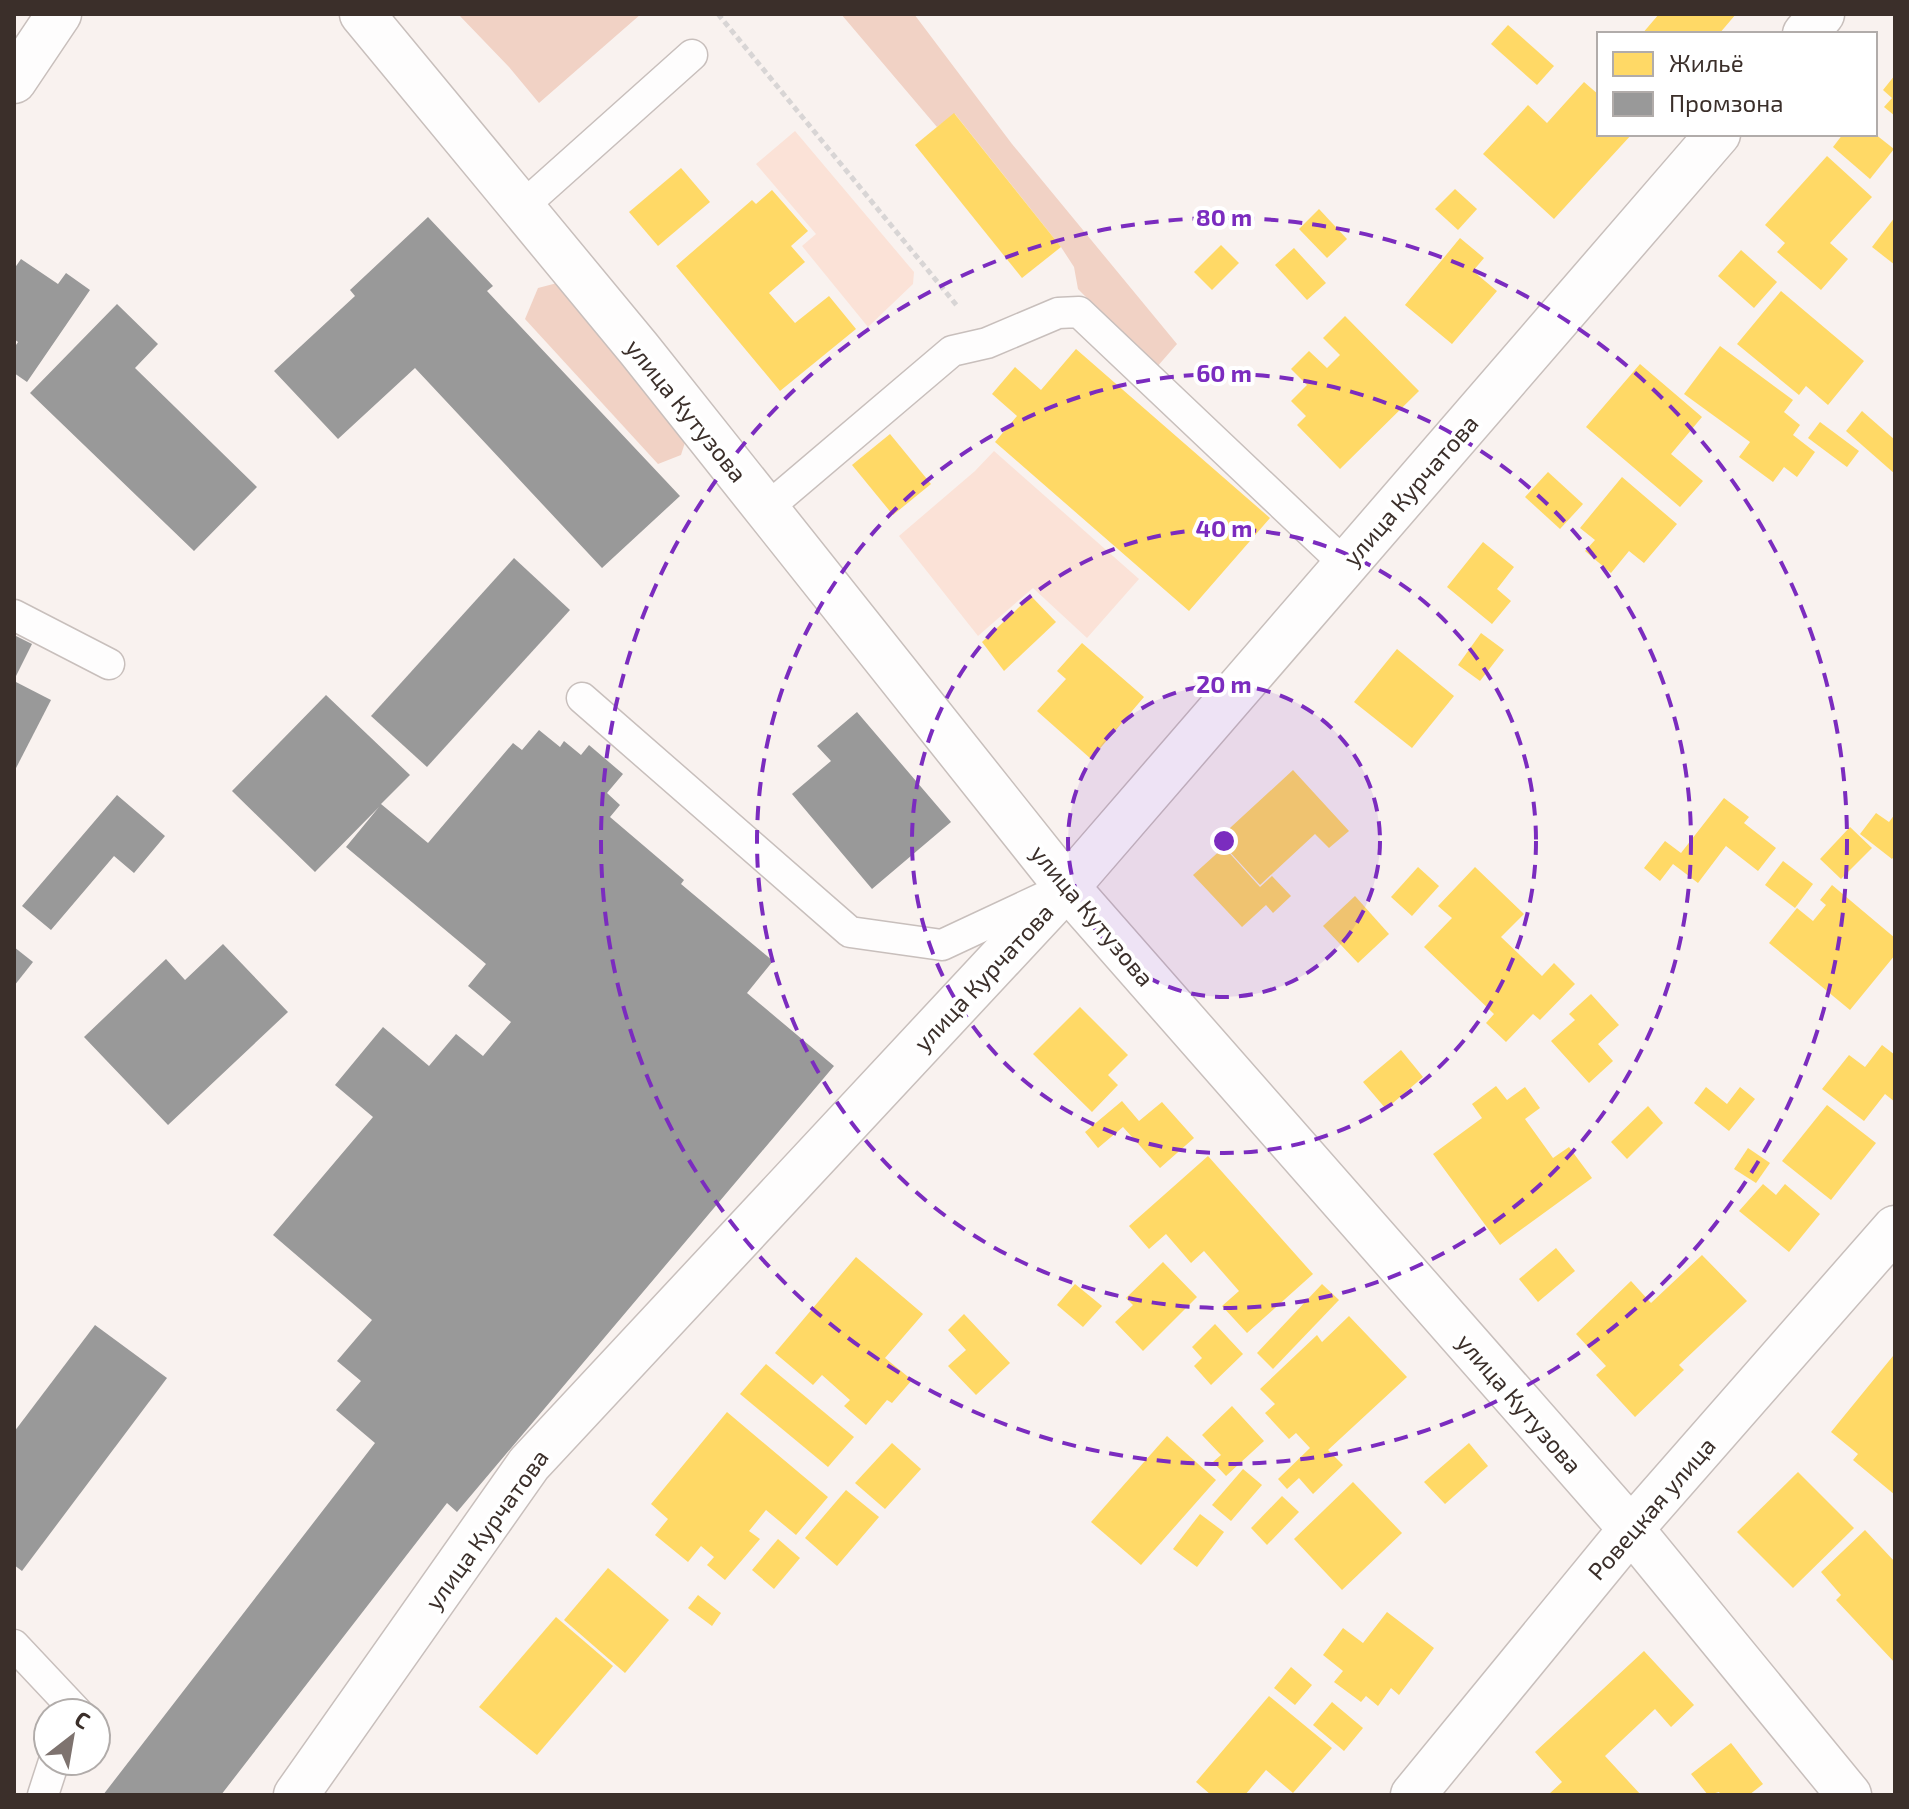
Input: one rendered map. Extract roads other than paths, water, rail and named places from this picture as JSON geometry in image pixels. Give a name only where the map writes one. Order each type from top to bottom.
[{"type":"street","points":[[14,81],[59,14]]},
{"type":"street","name":"улица Кутузова","points":[[362,14],[639,349],[1067,887],[1631,1529],[1849,1795]]},
{"type":"street","points":[[1807,32],[1822,14]]},
{"type":"street","name":"улица Курчатова","points":[[296,1795],[529,1464],[1067,887],[1716,136]]},
{"type":"street","name":"Ровецкая улица","points":[[1413,1795],[1631,1529],[1895,1228]]},
{"type":"lane","points":[[522,207],[692,55]]},
{"type":"lane","points":[[766,509],[952,351],[987,343],[1058,313],[1079,312],[1346,565]]},
{"type":"lane","points":[[14,615],[109,664]]},
{"type":"lane","points":[[582,698],[850,932],[942,945],[1067,887]]},
{"type":"lane","points":[[14,1645],[63,1697]]}]
